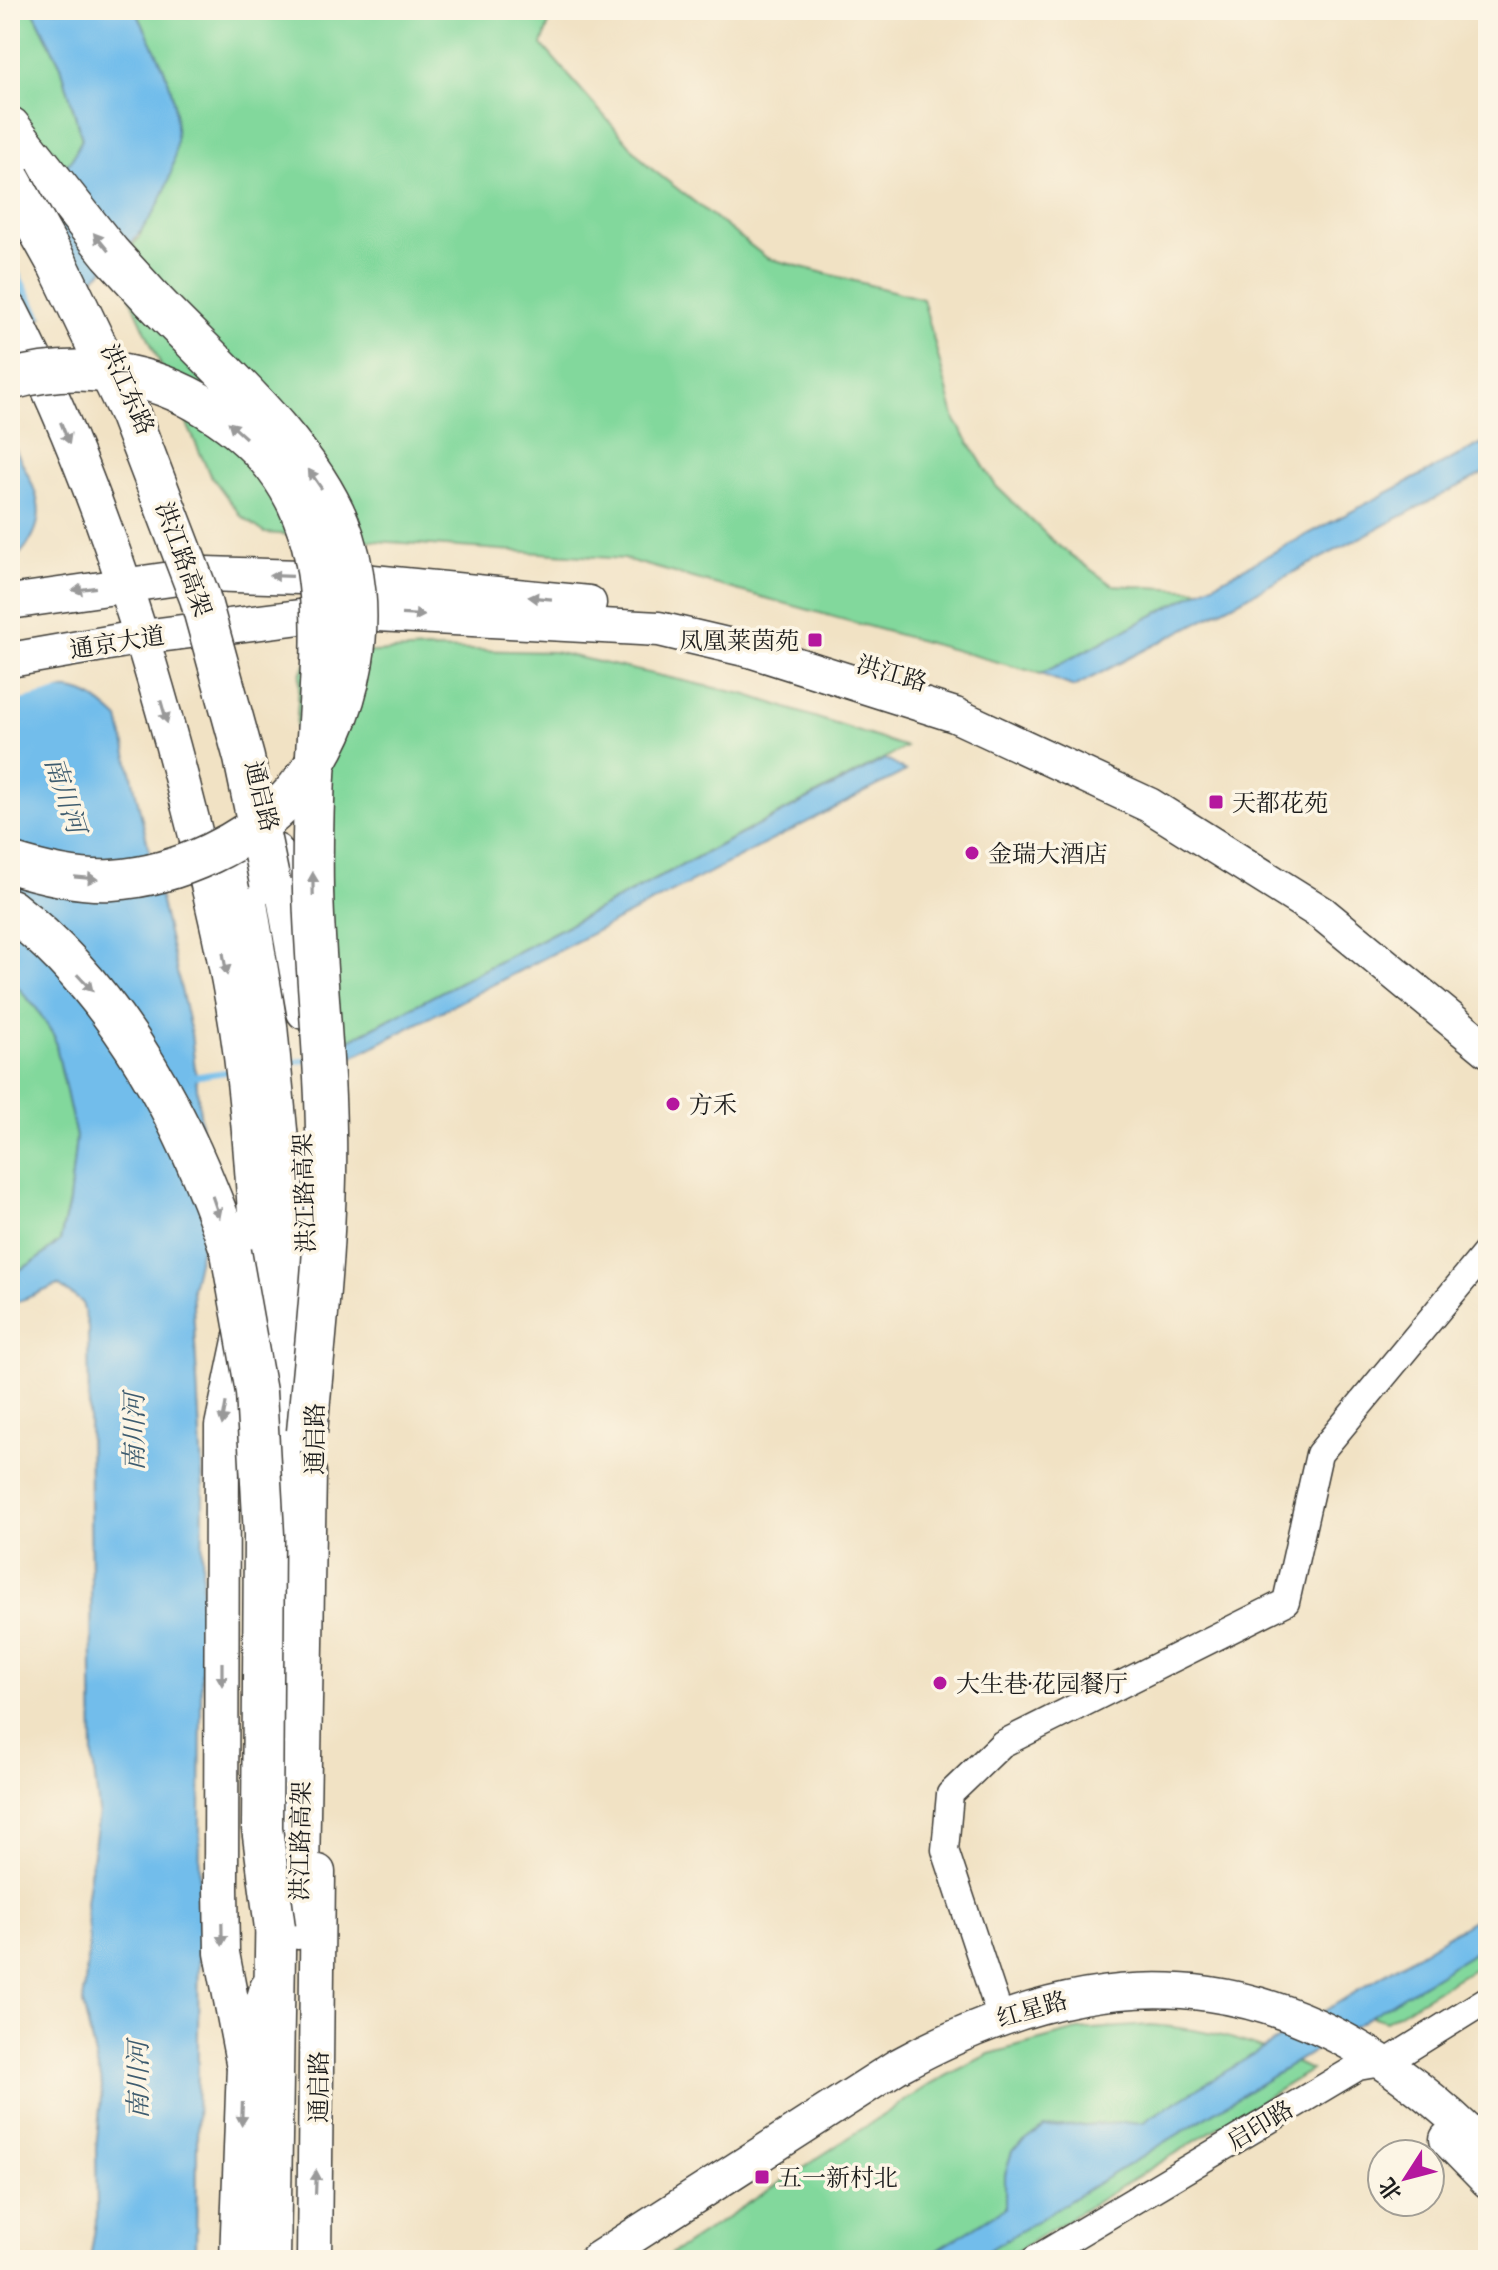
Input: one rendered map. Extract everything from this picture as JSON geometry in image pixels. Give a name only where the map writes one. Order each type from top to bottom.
[{"type":"highway","points":[[10,127],[110,253],[291,447],[320,485],[348,551],[357,624],[350,678],[332,731],[294,792],[266,818],[195,860],[152,874],[110,880],[55,875],[10,863]]},
{"type":"highway","name":"洪江路高架","points":[[16,196],[58,265],[130,415],[200,598],[244,758],[270,883],[303,1140],[307,1432],[290,2260]]},
{"type":"highway","name":"洪江路高架","points":[[16,196],[172,599],[221,770],[256,945],[284,1203],[270,2260]]},
{"type":"highway","points":[[10,380],[55,372],[95,371],[137,379],[180,393],[219,415],[282,477],[302,516],[319,566],[324,619],[313,869],[326,1131],[326,1200],[307,1432]]},
{"type":"highway","points":[[10,909],[92,989],[145,1065],[212,1194],[231,1252],[256,1392],[264,1535],[262,1828],[275,1928]]},
{"type":"main road","name":"洪江东路","points":[[10,160],[16,196],[86,296],[168,480],[224,627]]},
{"type":"main road","points":[[17,322],[124,583],[143,637]]},
{"type":"main road","points":[[10,602],[44,594],[206,574]]},
{"type":"main road","name":"洪江路","points":[[206,574],[332,578],[679,611],[953,691],[1088,749],[1212,817],[1333,895],[1488,1022]]},
{"type":"main road","name":"洪江路","points":[[224,627],[339,612],[659,629],[753,651],[955,715],[1149,805],[1278,884],[1323,914],[1488,1050]]},
{"type":"main road","name":"通京大道","points":[[10,660],[143,637],[224,627]]},
{"type":"main road","name":"通启路","points":[[224,627],[284,884],[304,1009],[315,1180],[314,1440],[319,1757],[314,2260]]},
{"type":"main road","name":"通启路","points":[[143,637],[172,739],[221,943],[241,1054],[256,1227],[271,1623],[267,1990],[244,2065],[237,2260]]},
{"type":"main road","points":[[244,2065],[222,1953],[222,1426],[252,1287],[256,1227]]},
{"type":"main road","name":"红星路","points":[[618,2257],[896,2067],[945,2040],[1000,2016],[1080,1995],[1161,1990],[1217,1994],[1284,2020],[1360,2057],[1455,2117],[1488,2151]]},
{"type":"main road","name":"红星路","points":[[618,2257],[893,2086],[997,2035],[1077,2015],[1159,2004],[1284,2020]]},
{"type":"main road","name":"红星路","points":[[1360,2057],[1488,2181]]},
{"type":"street","points":[[1000,2016],[945,1850],[950,1794],[1002,1744],[1286,1602],[1319,1454],[1488,1250]]},
{"type":"street","name":"启印路","points":[[1034,2260],[1360,2057],[1488,1999]]},
{"type":"green space","points":[[10,10],[33,10],[61,66],[82,139],[71,161],[10,209]]},
{"type":"green space","points":[[136,10],[553,10],[542,45],[648,166],[767,258],[923,299],[955,420],[996,486],[1056,544],[1112,585],[1202,590],[1041,674],[624,559],[265,533],[241,516],[209,473],[115,263],[140,237],[172,93]]},
{"type":"green space","points":[[428,649],[554,652],[747,695],[906,747],[338,1046],[325,859],[296,729],[300,674],[306,663],[319,655]]},
{"type":"green space","points":[[10,978],[37,1009],[54,1036],[76,1137],[69,1202],[60,1241],[34,1262],[10,1275]]},
{"type":"green space","points":[[1488,1944],[1488,1960],[1386,2021],[1370,2016]]},
{"type":"green space","points":[[1151,2025],[1233,2039],[1311,2070],[1002,2260],[662,2260],[932,2083],[989,2054],[1077,2030]]},
{"type":"water","points":[[33,10],[136,10],[169,83],[176,138],[170,177],[155,211],[133,241],[106,268],[10,341],[10,209],[71,161],[82,139],[61,66]]},
{"type":"water","name":"南川河","points":[[10,438],[37,498],[37,526],[18,556],[54,690],[90,696],[119,719],[191,1033],[208,1187],[205,1231],[192,1288],[203,1490],[196,2260],[90,2260],[97,2215],[96,2149],[102,2087],[83,2004],[89,1944],[86,1902],[99,1812],[93,1762],[88,1327],[82,1302],[58,1285],[10,1305],[10,1275],[34,1262],[60,1241],[69,1202],[76,1137],[54,1036],[37,1009],[10,978]]},
{"type":"water","points":[[1488,440],[1488,471],[1074,687],[1041,674]]},
{"type":"water","points":[[885,759],[906,771],[341,1063],[338,1046]]},
{"type":"water","points":[[1488,1911],[1488,1944],[973,2260],[921,2260],[1005,2208],[1005,2175],[1012,2151],[1044,2127],[1143,2122]]},
{"type":"pier","points":[[10,204],[86,289],[45,320],[10,253]]},
{"type":"pier","points":[[27,553],[23,557],[56,686],[67,688],[10,703],[10,558]]},
{"type":"waterway","points":[[283,1064],[307,1060]]},
{"type":"waterway","points":[[192,1077],[232,1071]]},
{"type":"place","name":"凤凰莱茵苑","points":[[815,640]]},
{"type":"place","name":"天都花苑","points":[[1216,802]]},
{"type":"place","name":"金瑞大酒店","points":[[972,853]]},
{"type":"place","name":"方禾","points":[[673,1104]]},
{"type":"place","name":"大生巷·花园餐厅","points":[[940,1683]]},
{"type":"place","name":"五一新村北","points":[[762,2177]]}]
